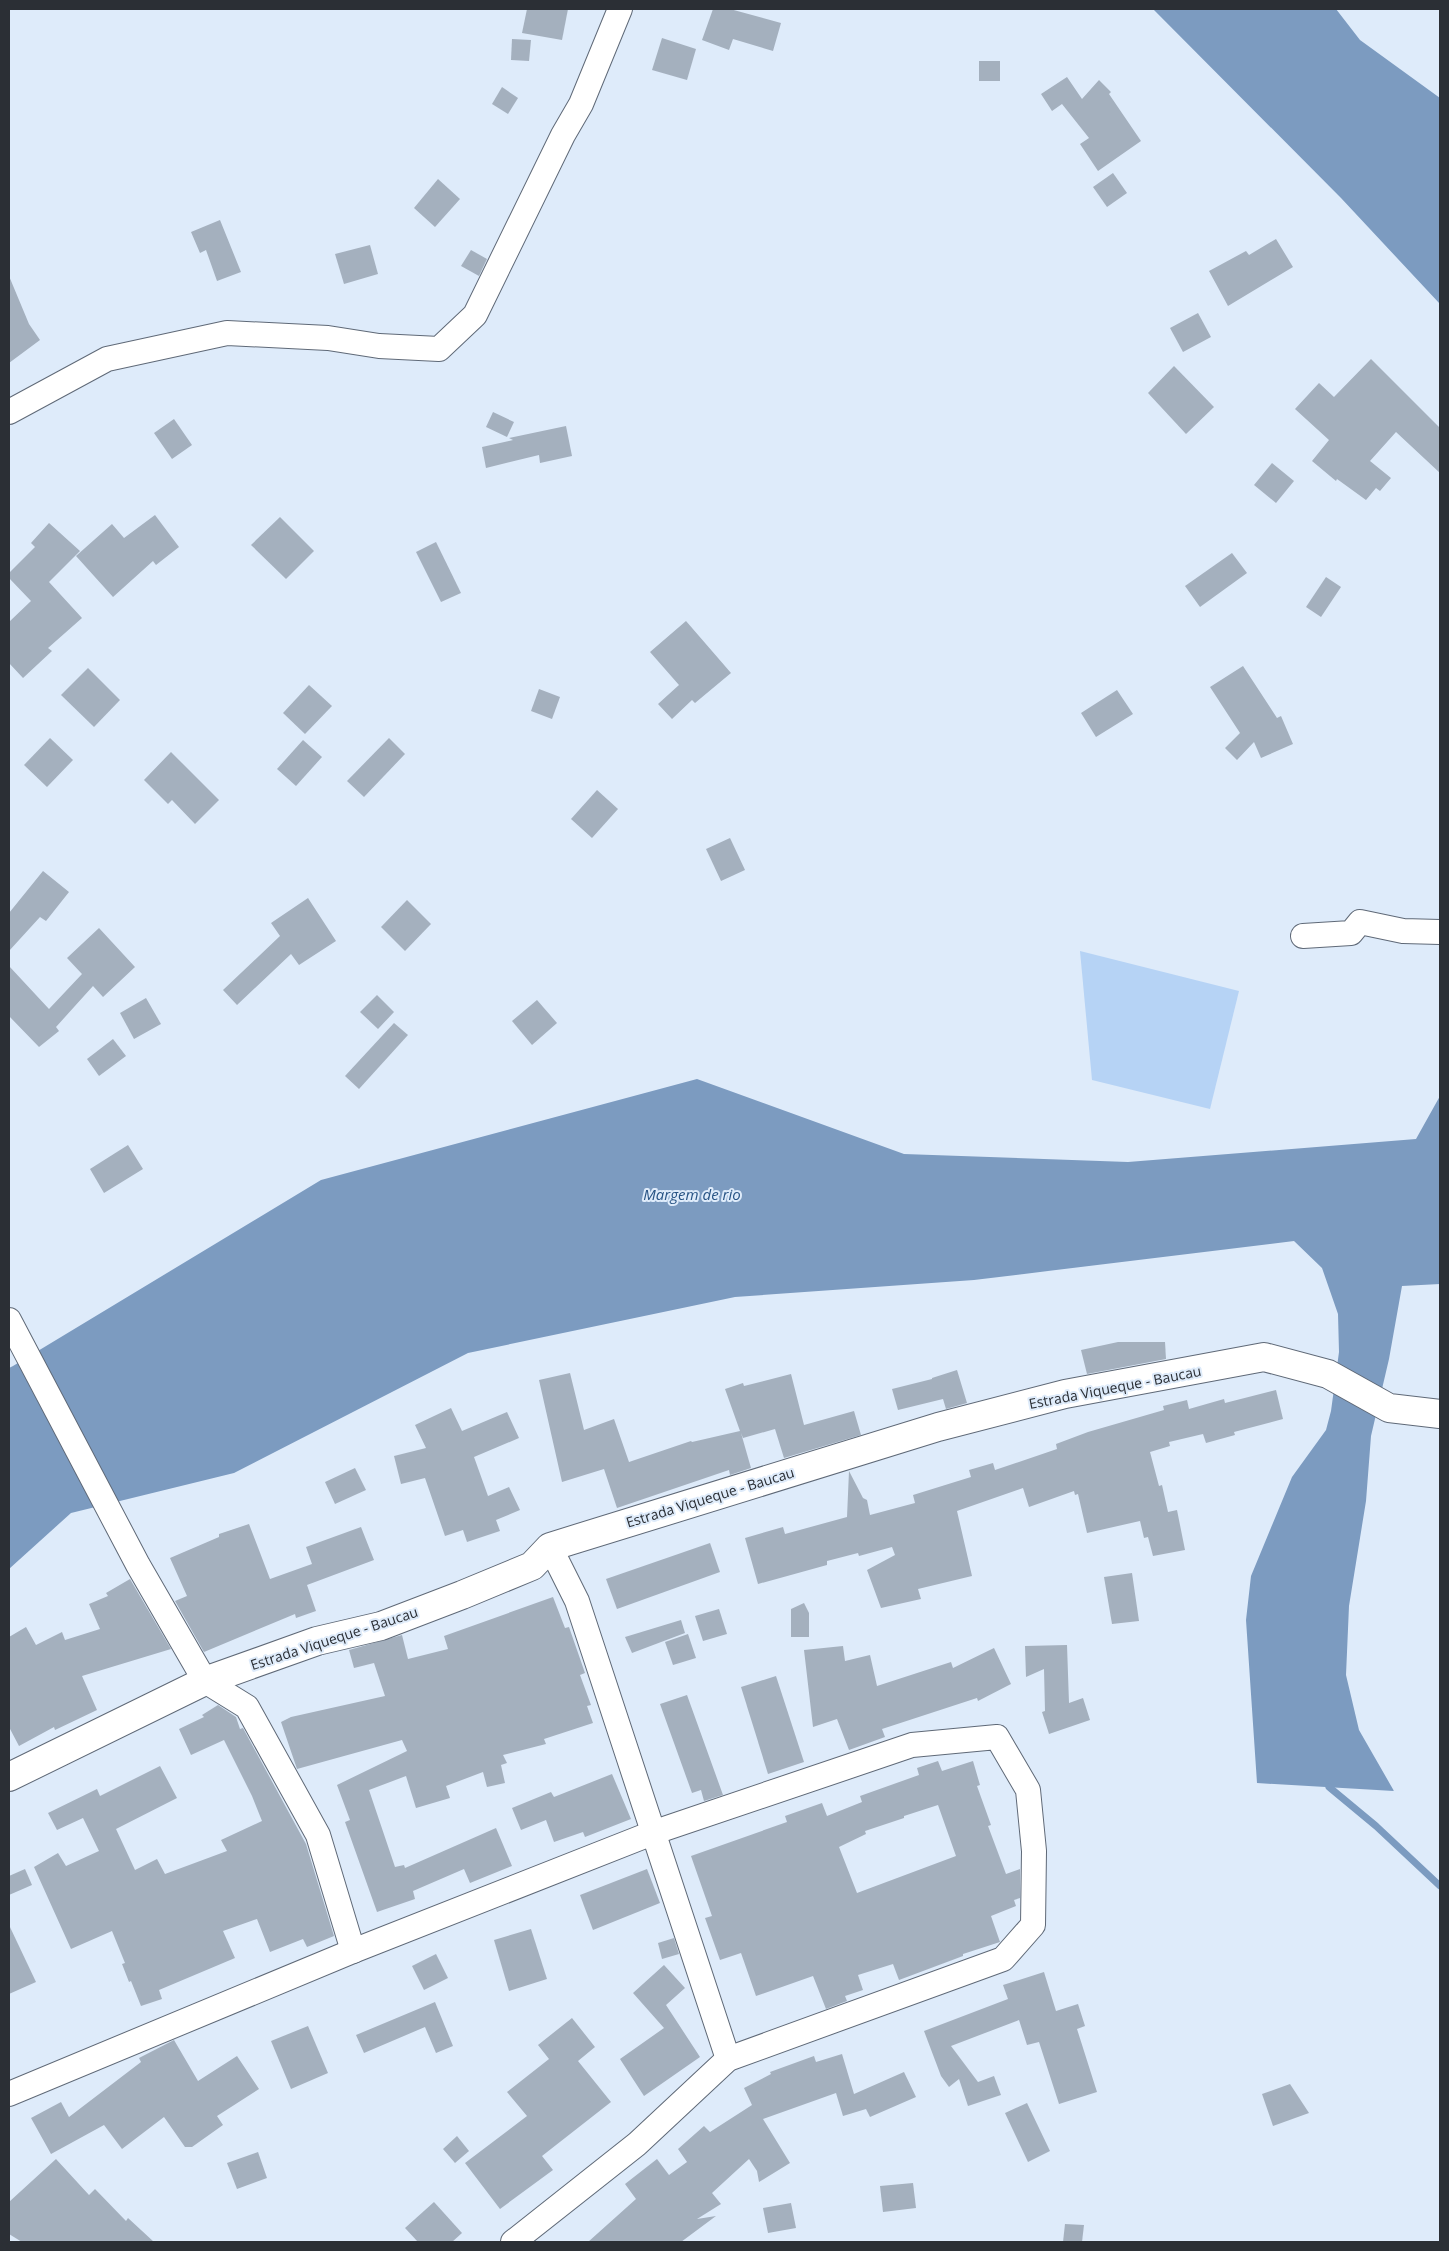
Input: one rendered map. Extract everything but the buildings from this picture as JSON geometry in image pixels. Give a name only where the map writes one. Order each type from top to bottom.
[{"type":"main road","name":"Estrada Viqueque - Baucau","points":[[9,1777],[205,1681],[317,1641],[381,1626],[532,1566],[550,1546],[938,1427],[1065,1394],[1264,1357],[1328,1374],[1389,1408],[1440,1414]]},
{"type":"street","points":[[9,412],[107,359],[228,333],[328,338],[379,346],[439,348],[475,315],[563,135],[581,104],[620,9]]},
{"type":"street","points":[[1303,936],[1351,933],[1360,922],[1403,932],[1440,932]]},
{"type":"street","points":[[9,1320],[138,1566],[205,1681],[247,1707],[309,1818],[318,1835],[353,1951]]},
{"type":"street","points":[[550,1546],[577,1601],[728,2059]]},
{"type":"street","points":[[9,2094],[353,1951],[654,1832],[912,1745],[997,1737],[1028,1790],[1034,1851],[1034,1925],[1004,1958],[728,2059],[637,2144],[513,2242]]},
{"type":"shaded area","points":[[1080,951],[1239,991],[1210,1109],[1092,1080]]},
{"type":"water","points":[[1153,9],[1336,9],[1360,40],[1440,98],[1440,304],[1341,198]]},
{"type":"water","name":"Margem de rio","points":[[697,1079],[904,1154],[1128,1162],[1416,1139],[1440,1096],[1440,1284],[1402,1286],[1389,1359],[1371,1436],[1366,1501],[1349,1606],[1346,1675],[1359,1730],[1394,1791],[1257,1783],[1246,1620],[1251,1576],[1292,1477],[1326,1430],[1331,1411],[1339,1352],[1338,1314],[1322,1268],[1294,1241],[974,1280],[735,1297],[468,1353],[234,1473],[71,1513],[9,1569],[9,1368],[321,1180]]},
{"type":"waterway","points":[[1329,1787],[1376,1826],[1440,1886]]}]
